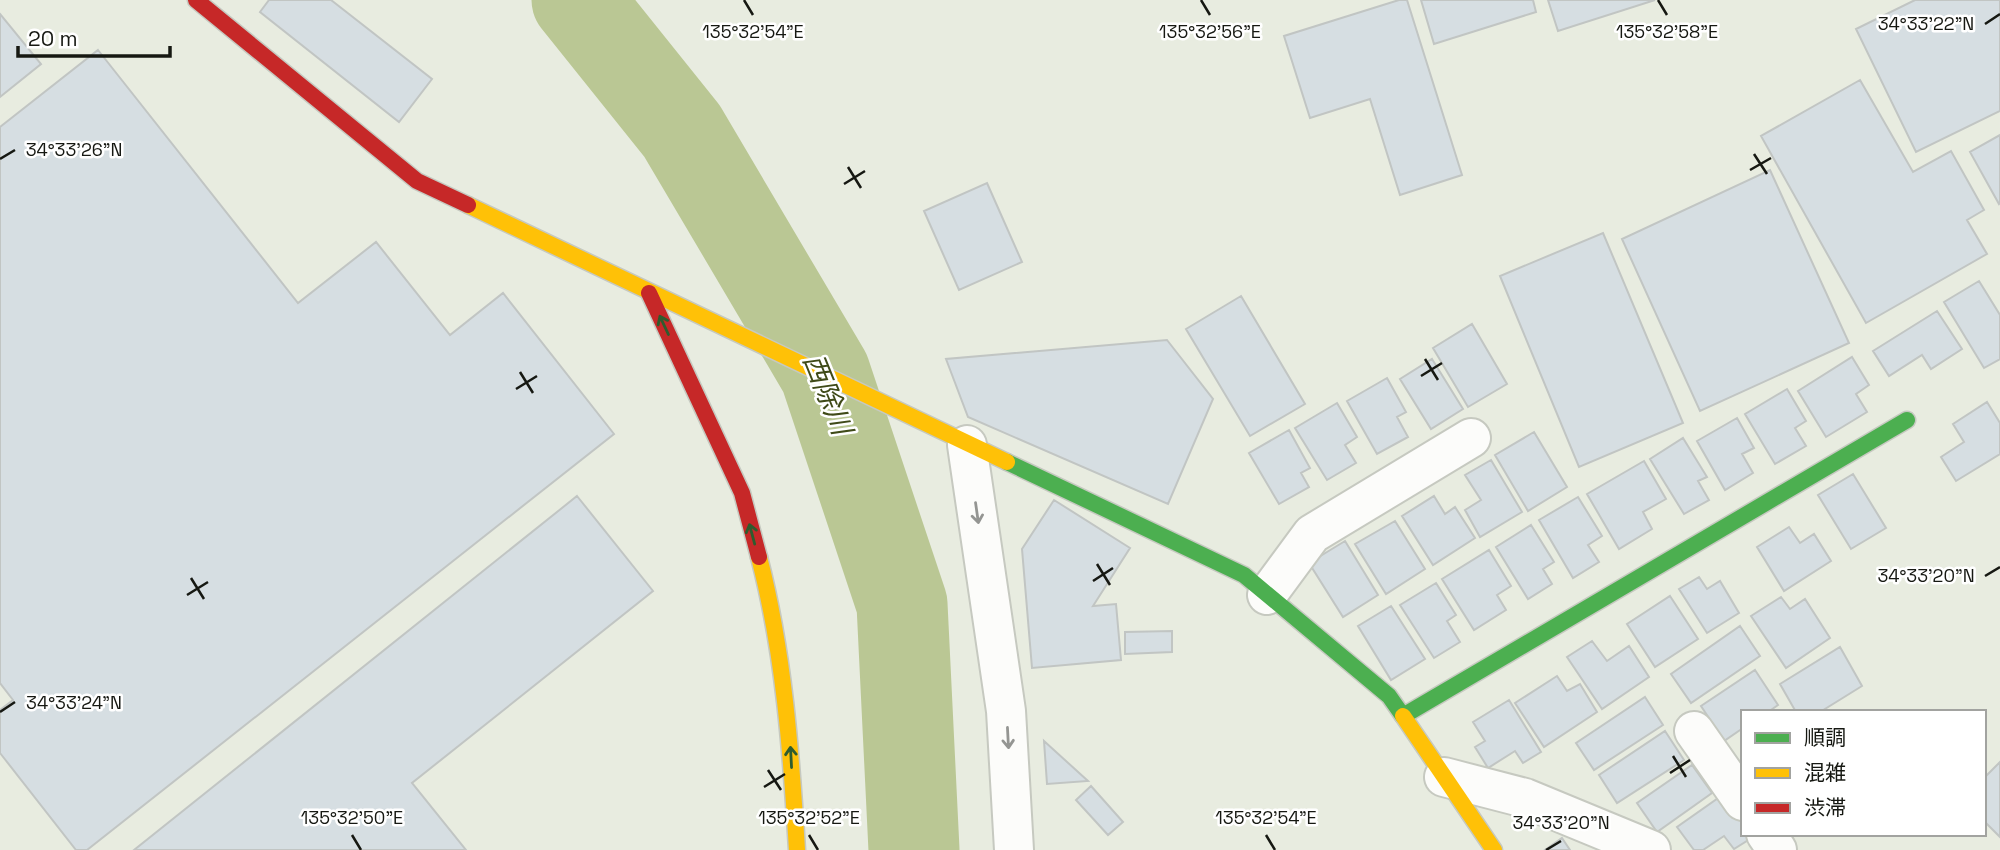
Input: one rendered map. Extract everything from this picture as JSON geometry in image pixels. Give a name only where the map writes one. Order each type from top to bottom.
[{"type":"street","points":[[196,0],[416,181],[1244,575],[1389,695],[1494,850]]},
{"type":"street","points":[[649,293],[742,493],[771,603],[790,734],[797,850]]},
{"type":"street","points":[[1403,716],[1907,420]]},
{"type":"street","points":[[1267,595],[1312,534],[1471,438]]},
{"type":"street","points":[[957,440],[1006,711],[1014,850]]},
{"type":"street","points":[[1694,731],[1741,798]]},
{"type":"street","points":[[1444,777],[1525,799],[1651,850]]},
{"type":"building","points":[[269,0],[331,0],[432,79],[399,122],[260,12]]},
{"type":"building","points":[[1399,0],[1407,0],[1462,175],[1400,195],[1370,99],[1310,118],[1284,36]]},
{"type":"building","points":[[1421,0],[1533,0],[1536,12],[1434,44]]},
{"type":"building","points":[[1548,0],[1655,0],[1558,31]]},
{"type":"building","points":[[1915,0],[2000,0],[2000,111],[1916,152],[1856,29]]},
{"type":"building","points":[[0,14],[41,64],[0,97]]},
{"type":"building","points":[[98,50],[298,303],[376,242],[450,335],[503,293],[614,434],[87,850],[76,850],[0,753],[0,710],[13,700],[0,683],[0,127]]},
{"type":"building","points":[[1860,80],[1913,172],[1951,151],[1984,210],[1967,220],[1987,254],[1866,323],[1761,136]]},
{"type":"building","points":[[2000,135],[2000,203],[1999,204],[1970,152]]},
{"type":"building","points":[[1770,170],[1849,343],[1700,411],[1622,239]]},
{"type":"building","points":[[987,183],[1022,262],[959,290],[924,211]]},
{"type":"building","points":[[1603,233],[1683,423],[1579,467],[1500,276]]},
{"type":"building","points":[[1979,281],[2000,315],[2000,359],[1984,368],[1944,302]]},
{"type":"building","points":[[1241,296],[1305,404],[1250,436],[1186,329]]},
{"type":"building","points":[[1937,311],[1962,349],[1931,369],[1922,355],[1889,376],[1873,351]]},
{"type":"building","points":[[1472,324],[1507,384],[1468,407],[1433,348]]},
{"type":"building","points":[[1167,340],[1213,399],[1168,504],[968,417],[946,359]]},
{"type":"building","points":[[1852,357],[1869,385],[1856,394],[1867,412],[1826,437],[1798,391]]},
{"type":"building","points":[[1432,359],[1463,409],[1431,429],[1400,379]]},
{"type":"building","points":[[1387,378],[1406,412],[1397,417],[1408,437],[1377,454],[1347,401]]},
{"type":"building","points":[[1787,389],[1806,421],[1795,428],[1806,446],[1775,464],[1745,414]]},
{"type":"building","points":[[1987,402],[2000,423],[2000,454],[1956,481],[1941,457],[1964,442],[1953,424]]},
{"type":"building","points":[[1337,403],[1357,437],[1345,445],[1356,463],[1327,480],[1295,428]]},
{"type":"building","points":[[1737,418],[1754,448],[1742,454],[1753,473],[1725,490],[1697,441]]},
{"type":"building","points":[[1289,430],[1310,468],[1301,473],[1309,487],[1279,504],[1249,453]]},
{"type":"building","points":[[1534,432],[1567,487],[1528,511],[1495,455]]},
{"type":"building","points":[[1683,438],[1707,477],[1698,481],[1709,500],[1684,514],[1650,459]]},
{"type":"building","points":[[1491,460],[1522,512],[1480,537],[1465,510],[1481,500],[1465,475]]},
{"type":"building","points":[[1644,461],[1666,499],[1643,512],[1652,529],[1619,549],[1587,494]]},
{"type":"building","points":[[1853,474],[1886,528],[1851,549],[1818,495]]},
{"type":"building","points":[[577,496],[653,591],[412,783],[466,850],[134,850]]},
{"type":"building","points":[[1434,496],[1445,514],[1455,507],[1475,538],[1433,565],[1402,516]]},
{"type":"building","points":[[1578,497],[1602,536],[1588,545],[1599,562],[1573,578],[1539,520]]},
{"type":"building","points":[[1054,500],[1130,548],[1093,606],[1116,604],[1121,660],[1032,668],[1022,549]]},
{"type":"building","points":[[1395,521],[1425,569],[1386,594],[1355,544]]},
{"type":"building","points":[[1531,525],[1554,562],[1543,569],[1552,584],[1528,599],[1496,547]]},
{"type":"building","points":[[1789,527],[1800,543],[1814,534],[1831,561],[1784,591],[1757,547]]},
{"type":"building","points":[[1345,541],[1378,595],[1343,617],[1309,563]]},
{"type":"building","points":[[1489,550],[1511,586],[1497,595],[1506,610],[1474,630],[1442,579]]},
{"type":"building","points":[[1699,577],[1707,589],[1720,581],[1739,613],[1707,633],[1679,589]]},
{"type":"building","points":[[1436,583],[1456,615],[1447,621],[1460,642],[1434,658],[1400,605]]},
{"type":"building","points":[[1670,596],[1698,639],[1655,667],[1627,624]]},
{"type":"building","points":[[1781,597],[1790,609],[1805,599],[1830,638],[1786,668],[1751,616]]},
{"type":"building","points":[[1391,606],[1425,659],[1391,680],[1358,626]]},
{"type":"building","points":[[1740,626],[1760,656],[1691,703],[1671,674]]},
{"type":"building","points":[[1172,631],[1172,652],[1125,654],[1125,632]]},
{"type":"building","points":[[1592,641],[1607,661],[1629,646],[1649,677],[1602,709],[1567,657]]},
{"type":"building","points":[[1840,647],[1862,686],[1823,710],[1795,710],[1780,684]]},
{"type":"building","points":[[1755,670],[1778,705],[1771,710],[1741,710],[1741,729],[1724,741],[1701,706]]},
{"type":"building","points":[[1557,676],[1567,691],[1580,684],[1597,712],[1544,747],[1515,703]]},
{"type":"building","points":[[1645,697],[1663,725],[1594,770],[1576,743]]},
{"type":"building","points":[[1509,700],[1541,752],[1523,763],[1515,751],[1488,768],[1475,747],[1485,741],[1473,722]]},
{"type":"building","points":[[1665,731],[1684,760],[1617,803],[1599,775]]},
{"type":"building","points":[[1044,741],[1088,781],[1047,784]]},
{"type":"building","points":[[2000,762],[2000,837],[1986,823],[1986,776]]},
{"type":"building","points":[[1692,765],[1712,793],[1657,832],[1637,803]]},
{"type":"building","points":[[1091,786],[1123,822],[1108,835],[1076,800]]},
{"type":"building","points":[[1724,794],[1741,819],[1741,836],[1753,837],[1734,849],[1724,836],[1703,850],[1694,850],[1677,827]]},
{"type":"building","points":[[1562,838],[1570,850],[1545,850]]},
{"type":"waterway","name":"西除川","points":[[577,0],[682,131],[825,373],[902,604],[914,850]]},
{"type":"traffic: fast","points":[[1403,716],[1907,420]]},
{"type":"traffic: fast","points":[[1007,462],[1244,575],[1389,696],[1403,716]]},
{"type":"traffic: slow","points":[[468,205],[1007,462]]},
{"type":"traffic: slow","points":[[759,557],[780,666],[789,739],[797,850]]},
{"type":"traffic: slow","points":[[1403,716],[1494,850]]},
{"type":"traffic: jam","points":[[196,0],[417,181],[468,205]]},
{"type":"traffic: jam","points":[[649,293],[742,493],[759,557]]}]
